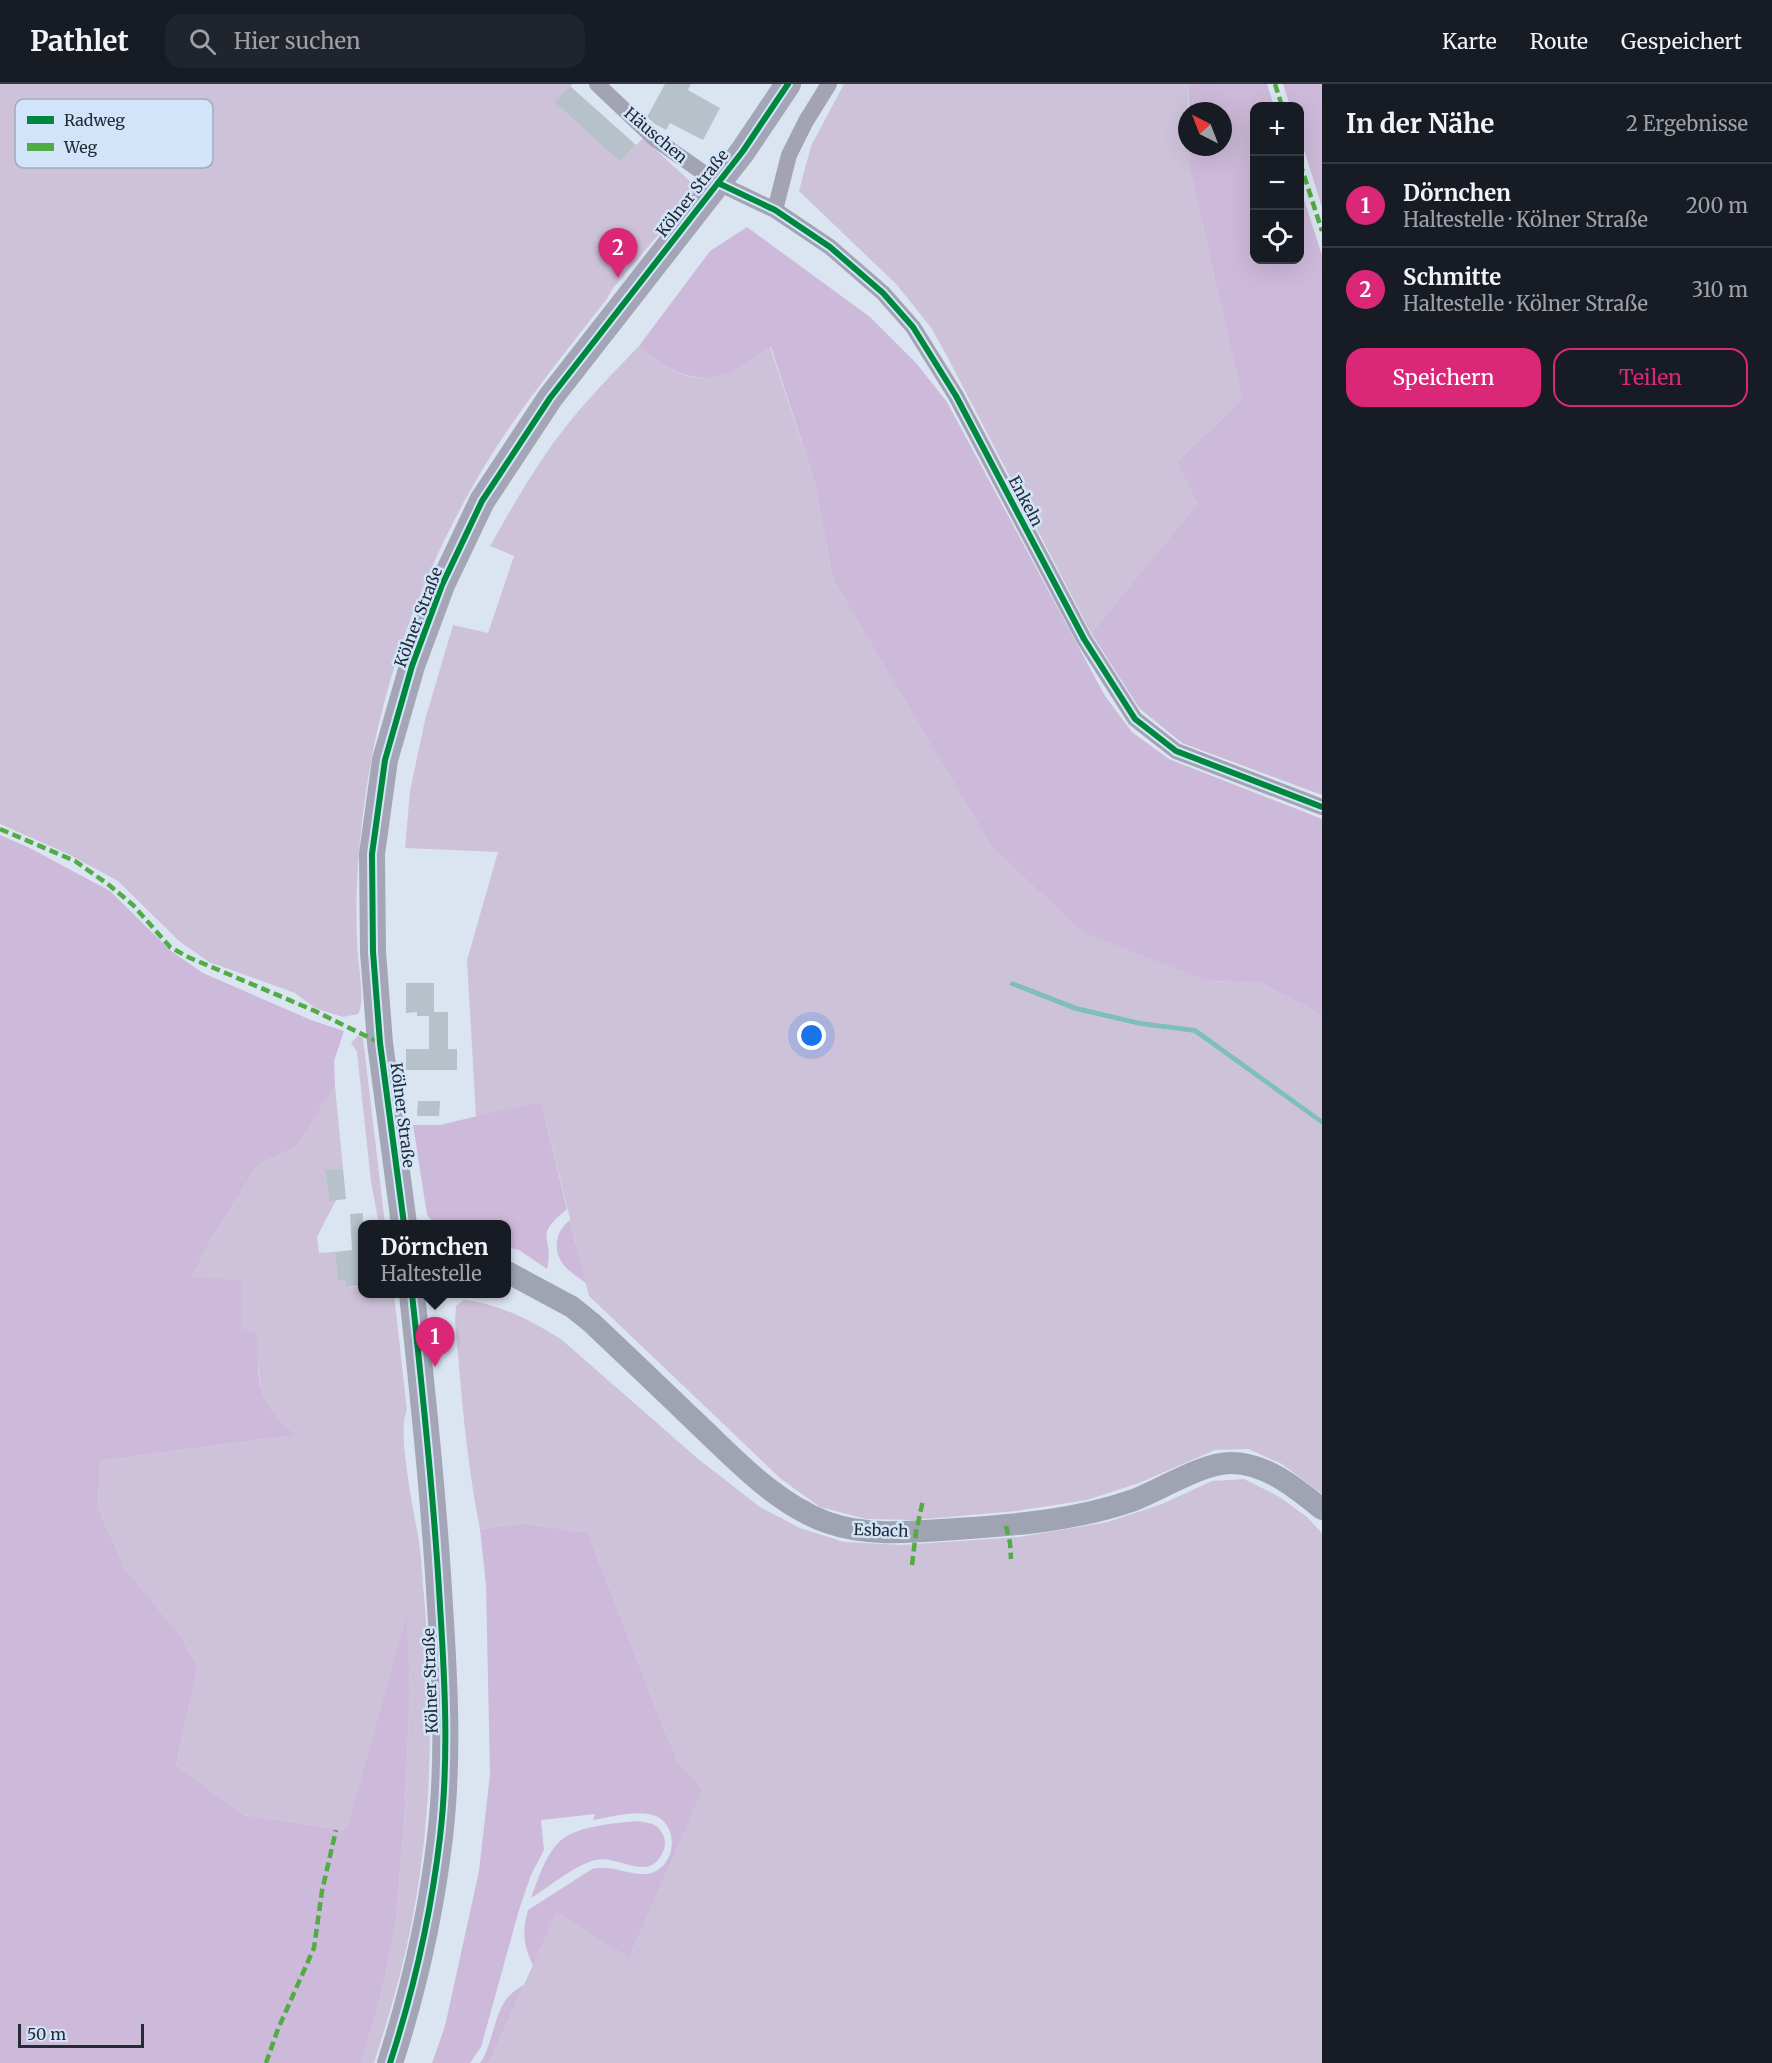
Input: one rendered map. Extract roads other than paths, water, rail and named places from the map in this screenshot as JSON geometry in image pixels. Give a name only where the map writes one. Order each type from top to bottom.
[{"type":"main road","name":"Kölner Straße","points":[[403,1220],[380,1043],[373,952],[372,854],[385,760],[412,666],[442,585],[482,501],[550,398],[718,183],[788,84]]},
{"type":"main road","name":"Kölner Straße","points":[[390,2063],[404,2022],[420,1960],[432,1898],[445,1768],[446,1698],[437,1558],[412,1298]]},
{"type":"street","name":"Häuschen","points":[[597,84],[655,139],[718,183]]},
{"type":"street","points":[[775,210],[789,155],[806,121],[829,84]]},
{"type":"street","name":"Enkeln","points":[[718,183],[775,210],[811,233],[848,261],[883,293],[913,327],[956,396],[1084,639],[1135,719],[1176,752],[1322,807]]},
{"type":"street","name":"Esbach","points":[[511,1274],[564,1302],[592,1323],[764,1485],[806,1513],[844,1529],[916,1532],[1006,1526],[1063,1519],[1137,1499],[1212,1466],[1229,1463],[1250,1464],[1270,1473],[1322,1509]]},
{"type":"place","name":"Schmitte","points":[[618,278]]},
{"type":"place","name":"Dörnchen","points":[[435,1367]]}]
